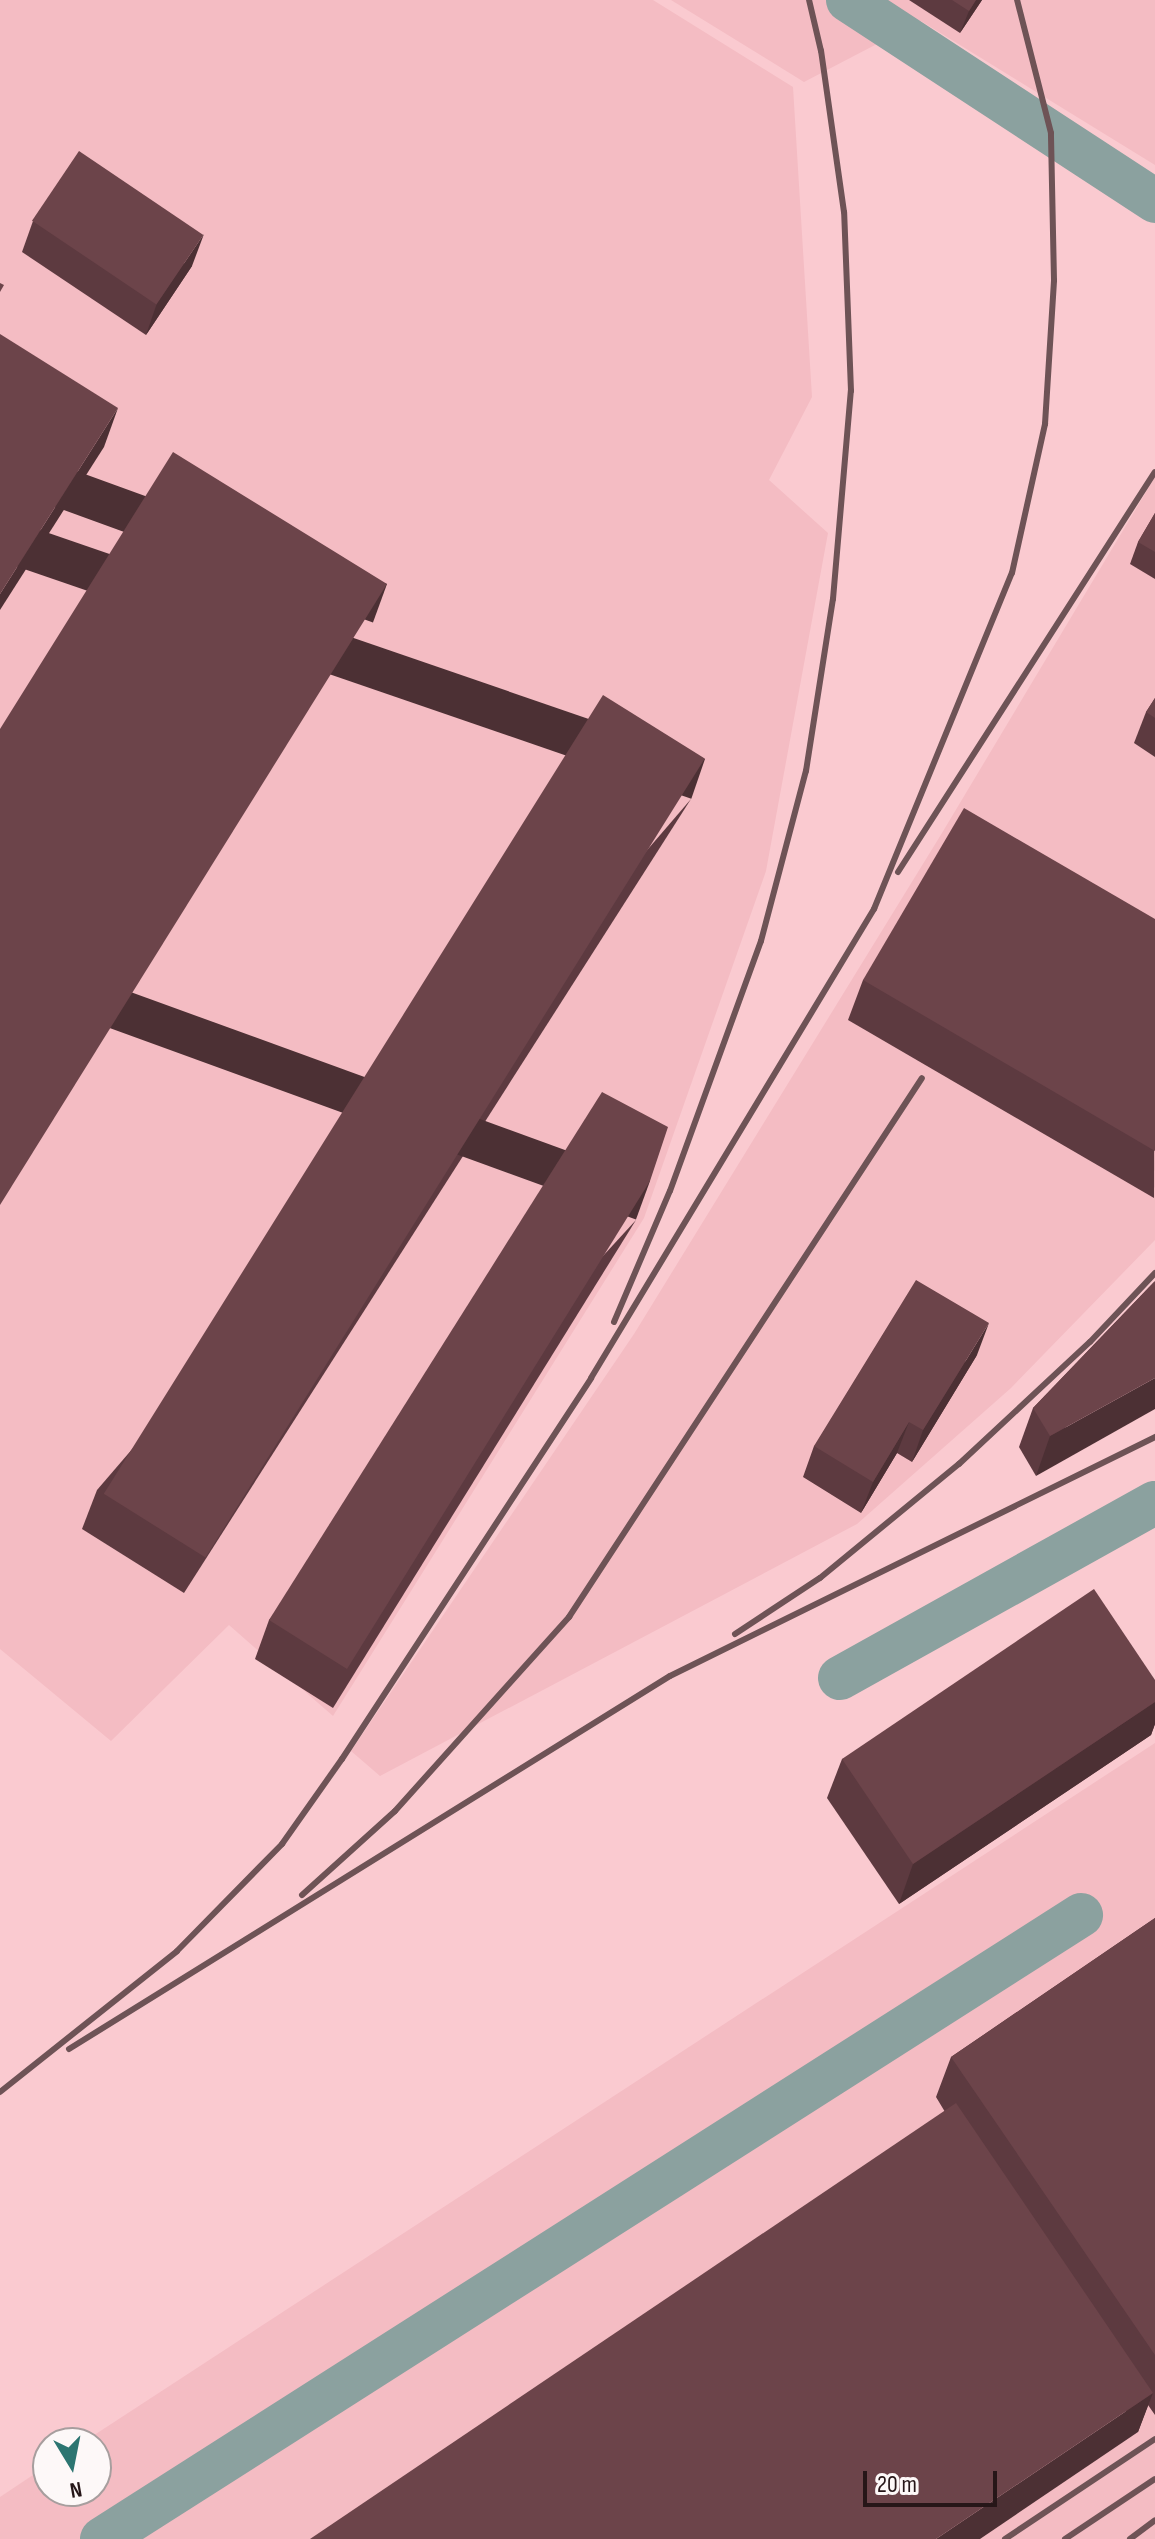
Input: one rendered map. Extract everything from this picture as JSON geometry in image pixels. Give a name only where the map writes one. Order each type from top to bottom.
[{"type":"lane","points":[[848,0],[1155,201]]},
{"type":"lane","points":[[840,1678],[1155,1503]]},
{"type":"lane","points":[[102,2539],[1081,1915]]},
{"type":"shaded area","points":[[0,0],[653,0],[793,87],[812,397],[769,480],[828,533],[766,871],[644,1218],[333,1716],[229,1625],[111,1741],[0,1649]]},
{"type":"shaded area","points":[[671,0],[1155,0],[1155,165],[921,21],[804,82]]},
{"type":"shaded area","points":[[1155,477],[1155,1240],[1011,1388],[857,1524],[380,1776],[351,1751],[634,1334],[942,833]]},
{"type":"shaded area","points":[[1155,1743],[1155,2539],[0,2539],[0,2497],[32,2476],[32,2507],[112,2507],[112,2427],[107,2427]]},
{"type":"building","points":[[952,0],[976,0],[969,11]]},
{"type":"building","points":[[79,151],[203,235],[156,305],[32,221]]},
{"type":"building","points":[[0,334],[118,408],[0,594]]},
{"type":"building","points":[[173,452],[387,584],[0,1205],[0,729]]},
{"type":"building","points":[[1155,513],[1155,552],[1138,542]]},
{"type":"building","points":[[603,695],[705,759],[206,1557],[104,1494]]},
{"type":"building","points":[[1155,698],[1155,718],[1146,712]]},
{"type":"building","points":[[964,808],[1155,919],[1155,1151],[863,980]]},
{"type":"building","points":[[602,1092],[668,1127],[650,1181],[347,1669],[269,1620]]},
{"type":"building","points":[[916,1280],[989,1323],[923,1430],[909,1422],[873,1482],[814,1446]]},
{"type":"building","points":[[1155,1281],[1155,1378],[1050,1436],[1033,1408]]},
{"type":"building","points":[[1094,1589],[1155,1680],[1155,1702],[913,1864],[842,1759]]},
{"type":"building","points":[[1155,1918],[1155,2355],[951,2057]]},
{"type":"building","points":[[956,2103],[1153,2393],[936,2539],[310,2539]]},
{"type":"railway","points":[[614,1322],[670,1191],[761,941],[806,771],[833,599],[851,391],[844,212],[821,51],[809,0]]},
{"type":"railway","points":[[0,2092],[177,1951],[282,1844],[342,1759],[591,1378],[874,909],[1012,573],[1045,424],[1054,280],[1051,133],[1017,0]]},
{"type":"railway","points":[[898,872],[1155,472]]},
{"type":"railway","points":[[302,1895],[395,1811],[569,1617],[922,1078]]},
{"type":"railway","points":[[735,1634],[820,1578],[959,1464],[1090,1342],[1155,1273]]},
{"type":"railway","points":[[69,2049],[670,1676],[1155,1437]]},
{"type":"railway","points":[[1005,2539],[1155,2439]]},
{"type":"railway","points":[[1065,2539],[1155,2479]]},
{"type":"railway","points":[[1130,2539],[1155,2520]]}]
